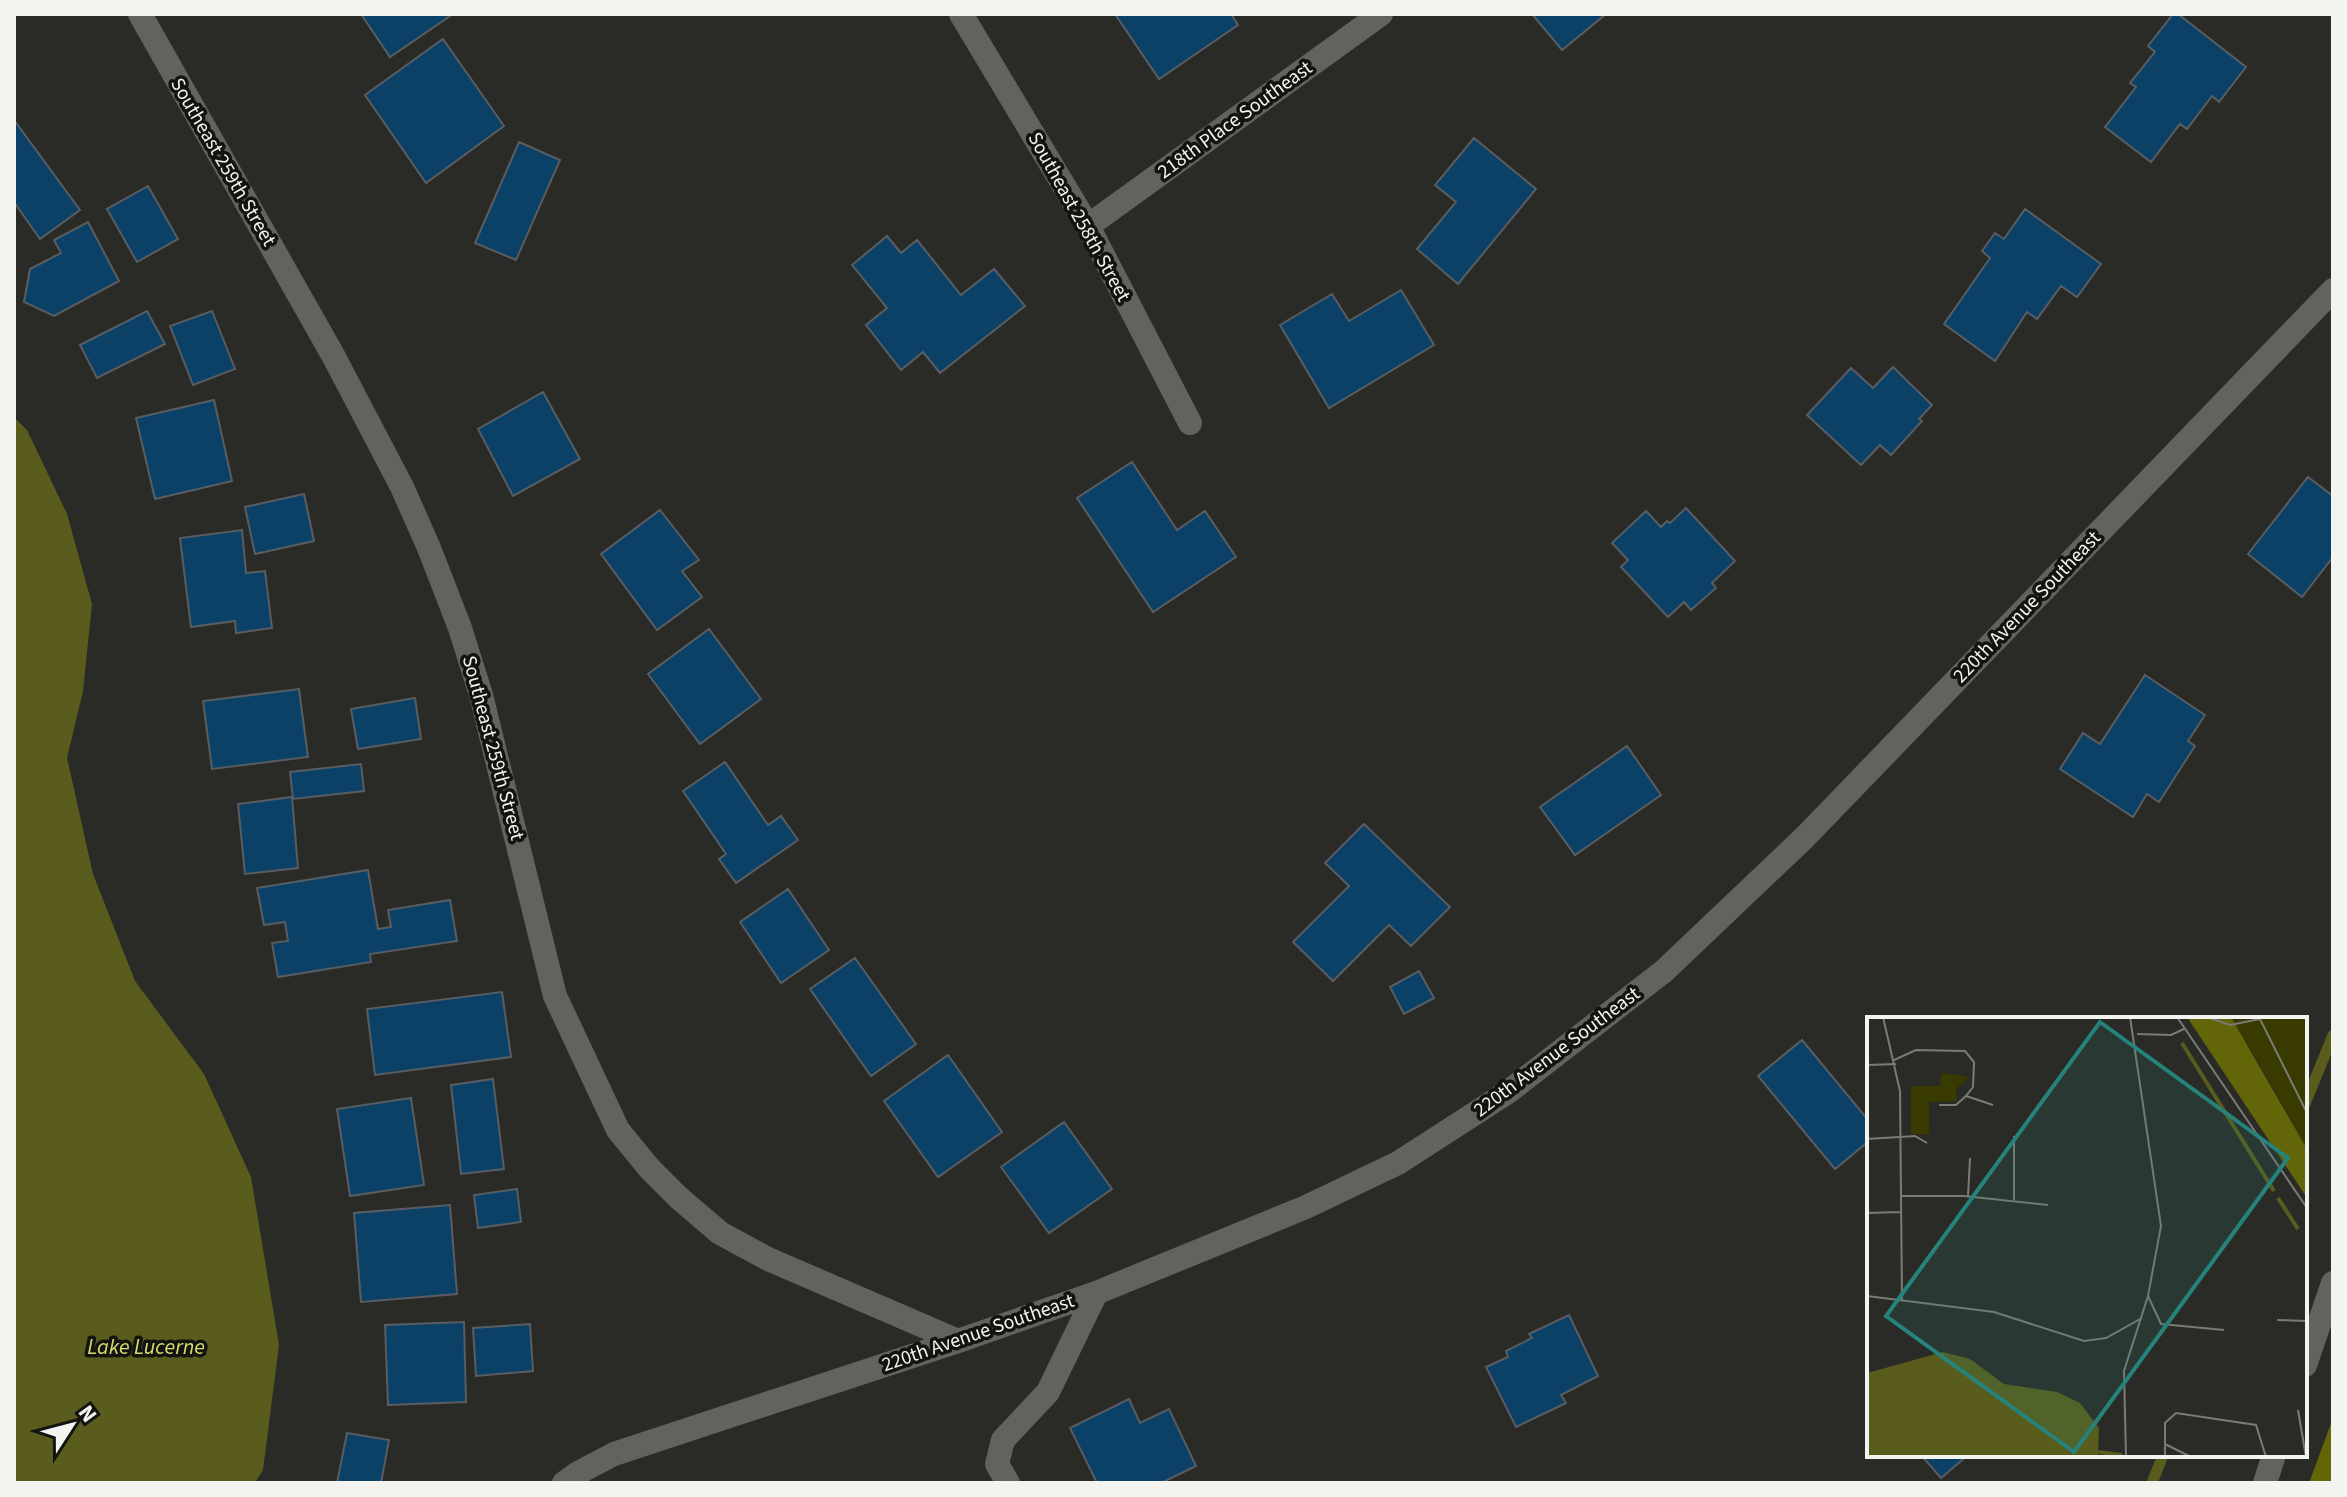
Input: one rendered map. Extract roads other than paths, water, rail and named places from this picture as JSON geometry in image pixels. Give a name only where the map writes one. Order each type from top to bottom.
[{"type":"street","name":"Southeast 258th Street","points":[[961,14],[1088,226],[1190,423]]},
{"type":"street","name":"218th Place Southeast","points":[[1088,226],[1381,14]]},
{"type":"street","name":"Southeast 259th Street","points":[[145,16],[334,357],[402,487],[429,548],[460,628],[481,695],[555,996],[618,1130],[649,1168],[720,1233],[768,1259],[958,1341]]},
{"type":"street","name":"220th Avenue Southeast","points":[[564,1483],[614,1454],[1096,1293],[1306,1207],[1398,1163],[1508,1092],[1664,971],[1805,837],[2333,290]]},
{"type":"street","points":[[2307,1359],[2333,1283]]},
{"type":"street","points":[[1008,1483],[997,1464],[1003,1440],[1048,1392],[1096,1293]]},
{"type":"street","points":[[2265,1483],[2273,1457]]},
{"type":"water","name":"Lake Lucerne","points":[[14,417],[27,430],[67,514],[92,604],[83,691],[67,758],[93,874],[135,981],[204,1074],[251,1177],[279,1345],[263,1470],[255,1483],[14,1483]]},
{"type":"waterway","points":[[2307,1099],[2333,1035]]},
{"type":"waterway","points":[[2152,1483],[2162,1457]]}]
